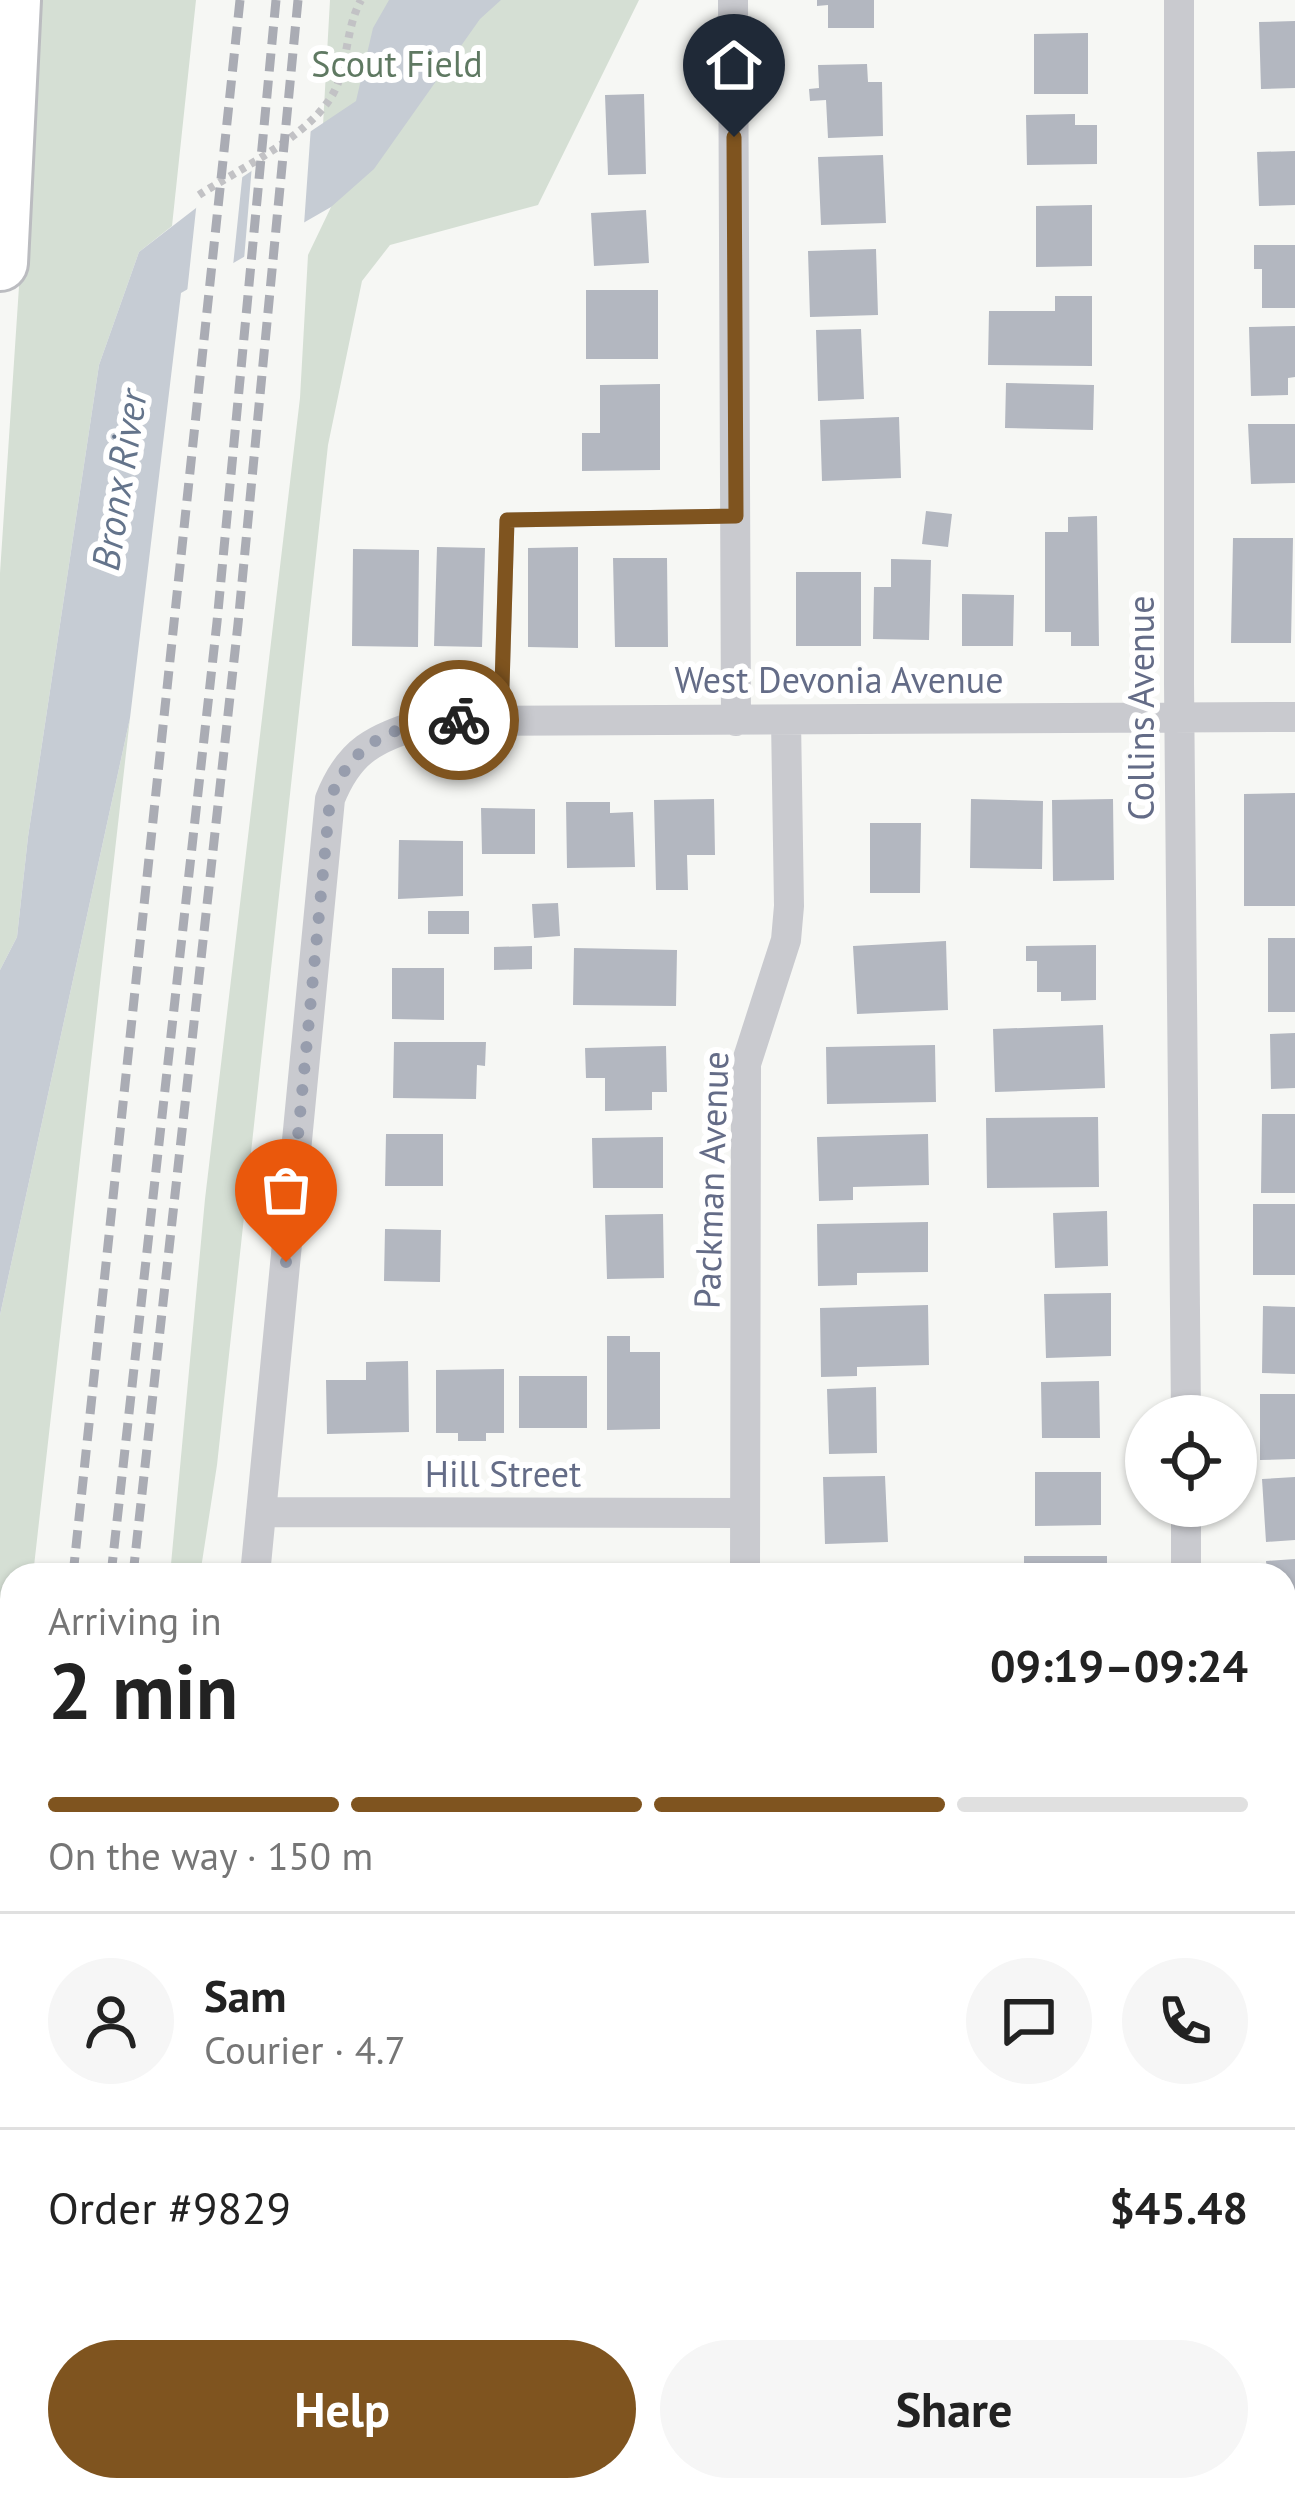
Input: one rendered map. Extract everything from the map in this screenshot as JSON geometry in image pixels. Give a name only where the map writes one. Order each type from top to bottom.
[{"type":"highway","points":[[0,263],[13,0]]},
{"type":"street","points":[[733,0],[736,721]]},
{"type":"street","name":"Collins Avenue","points":[[1179,0],[1186,1395]]},
{"type":"street","name":"West Devonia Avenue","points":[[261,1512],[330,799],[342,768],[359,751],[428,721],[1295,717]]},
{"type":"street","name":"Packman Avenue","points":[[745,1563],[746,1064],[786,940],[786,720]]},
{"type":"street","points":[[255,1563],[261,1512]]},
{"type":"street","name":"Hill Street","points":[[261,1512],[744,1513]]},
{"type":"street","points":[[1186,1527],[1186,1563]]},
{"type":"lane","points":[[501,719],[507,520],[736,516]]},
{"type":"path","points":[[199,195],[318,118],[338,85],[353,16],[362,0]]},
{"type":"green space","points":[[38,0],[196,0],[172,226],[139,252],[99,365],[17,937],[0,970],[0,573]]},
{"type":"green space","name":"Scout Field","points":[[330,0],[639,0],[538,205],[390,245],[362,281],[328,445],[217,1465],[202,1563],[171,1563],[205,1199],[300,398],[308,255],[332,205],[331,119],[323,125]]},
{"type":"green space","points":[[130,718],[34,1563],[0,1563],[0,1315]]},
{"type":"water","name":"Bronx River","points":[[389,0],[501,0],[480,19],[374,169],[331,207],[181,293],[130,718],[0,1315],[0,970],[17,937],[99,365],[139,252],[356,101],[373,28]]},
{"type":"pier","points":[[311,126],[304,225],[244,260],[252,165]]},
{"type":"pier","points":[[243,170],[233,266],[187,293],[197,200]]},
{"type":"building","points":[[817,0],[874,0],[874,28],[828,28],[828,5],[817,6]]},
{"type":"building","points":[[1295,21],[1295,88],[1261,89],[1259,22]]},
{"type":"building","points":[[1088,33],[1088,94],[1034,94],[1034,34]]},
{"type":"building","points":[[867,64],[868,82],[882,82],[883,136],[828,138],[826,100],[810,101],[809,89],[819,88],[818,65]]},
{"type":"building","points":[[644,94],[646,174],[608,175],[605,95]]},
{"type":"building","points":[[1075,114],[1075,125],[1097,125],[1097,164],[1027,165],[1026,115]]},
{"type":"building","points":[[1295,151],[1295,205],[1259,206],[1257,152]]},
{"type":"building","points":[[883,155],[886,223],[821,225],[818,157]]},
{"type":"building","points":[[1092,205],[1092,266],[1036,267],[1036,206]]},
{"type":"building","points":[[646,210],[649,263],[594,266],[591,213]]},
{"type":"building","points":[[1254,245],[1295,245],[1295,308],[1262,308],[1262,269],[1254,269]]},
{"type":"building","points":[[876,249],[878,315],[810,317],[808,251]]},
{"type":"building","points":[[586,290],[658,290],[658,359],[586,359]]},
{"type":"building","points":[[1055,296],[1092,296],[1092,366],[988,365],[989,311],[1055,311]]},
{"type":"building","points":[[1295,326],[1295,377],[1288,378],[1288,395],[1251,396],[1249,327]]},
{"type":"building","points":[[861,329],[864,399],[818,401],[816,330]]},
{"type":"building","points":[[1006,383],[1094,385],[1093,430],[1005,428]]},
{"type":"building","points":[[660,384],[660,470],[582,471],[582,433],[600,433],[600,385]]},
{"type":"building","points":[[899,417],[901,478],[822,481],[820,420]]},
{"type":"building","points":[[1248,424],[1295,424],[1295,483],[1251,484]]},
{"type":"building","points":[[926,511],[952,514],[948,547],[922,544]]},
{"type":"building","points":[[1097,516],[1099,646],[1071,646],[1071,632],[1045,632],[1045,532],[1068,532],[1068,517]]},
{"type":"building","points":[[1233,538],[1293,538],[1291,643],[1231,643]]},
{"type":"building","points":[[437,547],[485,548],[482,647],[434,646]]},
{"type":"building","points":[[578,547],[578,648],[528,647],[528,548]]},
{"type":"building","points":[[353,549],[419,550],[418,647],[352,646]]},
{"type":"building","points":[[613,558],[667,558],[668,647],[615,647]]},
{"type":"building","points":[[891,559],[931,560],[929,640],[873,639],[874,587],[891,587]]},
{"type":"building","points":[[796,572],[861,572],[861,646],[796,646]]},
{"type":"building","points":[[962,594],[1014,595],[1013,646],[962,646]]},
{"type":"building","points":[[1295,793],[1295,906],[1244,906],[1244,794]]},
{"type":"building","points":[[714,799],[715,855],[687,855],[688,890],[656,890],[654,800]]},
{"type":"building","points":[[971,799],[1043,801],[1042,869],[970,868]]},
{"type":"building","points":[[1113,799],[1114,880],[1053,881],[1052,800]]},
{"type":"building","points":[[566,802],[610,802],[610,813],[633,812],[635,867],[567,868]]},
{"type":"building","points":[[481,808],[535,809],[535,854],[482,854]]},
{"type":"building","points":[[870,823],[921,823],[920,893],[870,893]]},
{"type":"building","points":[[399,840],[463,841],[463,896],[398,899]]},
{"type":"building","points":[[558,903],[560,936],[534,938],[532,904]]},
{"type":"building","points":[[428,911],[469,911],[469,934],[428,934]]},
{"type":"building","points":[[1268,938],[1295,938],[1295,1012],[1268,1012]]},
{"type":"building","points":[[946,941],[948,1010],[857,1014],[853,946]]},
{"type":"building","points":[[1096,945],[1096,1000],[1061,1001],[1061,992],[1037,992],[1037,961],[1026,961],[1026,946]]},
{"type":"building","points":[[532,946],[532,969],[494,970],[494,947]]},
{"type":"building","points":[[574,948],[677,950],[676,1006],[573,1005]]},
{"type":"building","points":[[392,968],[444,968],[444,1020],[392,1019]]},
{"type":"building","points":[[1103,1025],[1105,1088],[995,1092],[993,1029]]},
{"type":"building","points":[[1295,1033],[1295,1088],[1271,1089],[1270,1034]]},
{"type":"building","points":[[394,1042],[486,1042],[485,1066],[477,1065],[476,1099],[393,1098]]},
{"type":"building","points":[[935,1045],[936,1102],[827,1104],[826,1047]]},
{"type":"building","points":[[666,1046],[667,1092],[652,1092],[652,1110],[605,1111],[605,1078],[586,1078],[585,1048]]},
{"type":"building","points":[[1262,1114],[1295,1114],[1295,1193],[1261,1193]]},
{"type":"building","points":[[1098,1117],[1099,1187],[987,1188],[986,1118]]},
{"type":"building","points":[[386,1134],[443,1134],[443,1186],[385,1186]]},
{"type":"building","points":[[928,1134],[929,1185],[853,1187],[853,1200],[819,1201],[817,1137]]},
{"type":"building","points":[[663,1137],[663,1188],[593,1188],[592,1138]]},
{"type":"building","points":[[1253,1204],[1295,1204],[1295,1275],[1253,1275]]},
{"type":"building","points":[[1107,1211],[1108,1266],[1055,1268],[1053,1213]]},
{"type":"building","points":[[663,1214],[664,1278],[607,1279],[605,1215]]},
{"type":"building","points":[[928,1222],[928,1272],[857,1273],[857,1285],[818,1286],[817,1224]]},
{"type":"building","points":[[385,1229],[441,1230],[440,1282],[384,1281]]},
{"type":"building","points":[[1111,1293],[1111,1356],[1046,1358],[1044,1294]]},
{"type":"building","points":[[928,1305],[929,1365],[857,1367],[857,1376],[821,1377],[820,1308]]},
{"type":"building","points":[[1263,1306],[1295,1307],[1295,1374],[1262,1373]]},
{"type":"building","points":[[607,1336],[630,1336],[630,1352],[660,1352],[660,1429],[607,1430]]},
{"type":"building","points":[[408,1361],[409,1432],[327,1434],[326,1380],[366,1380],[366,1362]]},
{"type":"building","points":[[504,1369],[504,1433],[486,1433],[486,1441],[458,1441],[458,1433],[436,1433],[436,1370]]},
{"type":"building","points":[[519,1376],[587,1376],[587,1428],[519,1428]]},
{"type":"building","points":[[1099,1381],[1100,1438],[1042,1438],[1041,1382]]},
{"type":"building","points":[[876,1387],[877,1453],[829,1454],[827,1389]]},
{"type":"building","points":[[1260,1394],[1295,1394],[1295,1459],[1260,1460]]},
{"type":"building","points":[[1035,1472],[1101,1472],[1101,1525],[1035,1526]]},
{"type":"building","points":[[885,1476],[888,1542],[825,1544],[823,1477]]},
{"type":"building","points":[[1295,1477],[1295,1540],[1266,1542],[1262,1479]]},
{"type":"building","points":[[1024,1556],[1107,1556],[1107,1563],[1024,1563]]},
{"type":"railway","points":[[74,1563],[240,0]]},
{"type":"railway","points":[[112,1563],[217,622],[276,0]]},
{"type":"railway","points":[[134,1563],[238,624],[298,0]]},
{"type":"way so far","points":[[286,1262],[330,799],[342,768],[359,751],[428,721],[459,720]]},
{"type":"route","points":[[459,720],[501,719],[507,520],[736,516],[734,137]]}]
